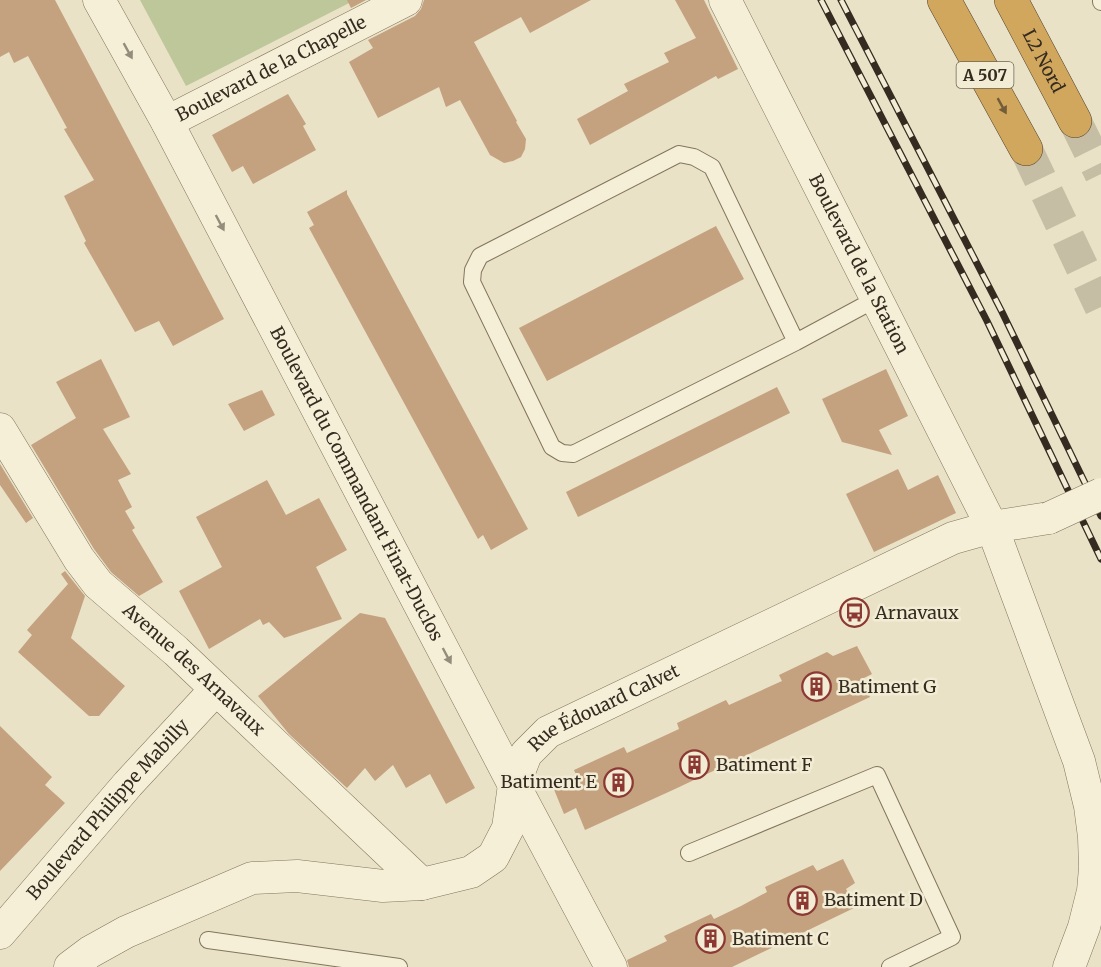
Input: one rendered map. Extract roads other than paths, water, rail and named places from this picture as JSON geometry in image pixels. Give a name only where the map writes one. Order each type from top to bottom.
[{"type":"highway","name":"A 507","points":[[944,0],[1026,149]]},
{"type":"highway","name":"L2 Nord","points":[[1011,0],[1076,121]]},
{"type":"street","name":"Boulevard du Commandant Finat-Duclos","points":[[99,0],[167,122],[611,967]]},
{"type":"street","name":"Boulevard de la Chapelle","points":[[167,122],[406,0]]},
{"type":"street","name":"Boulevard de la Station","points":[[725,0],[992,527]]},
{"type":"street","name":"Avenue des Arnavaux","points":[[0,429],[79,559],[98,584],[176,651],[422,884]]},
{"type":"street","name":"Rue Édouard Calvet","points":[[70,967],[90,952],[126,932],[252,878],[297,876],[383,886],[422,884],[471,872],[493,857],[508,828],[514,785],[526,754],[548,732],[952,538],[992,527],[1049,518],[1101,494]]},
{"type":"street","points":[[992,527],[1079,761],[1090,806],[1097,895],[1069,967]]},
{"type":"street","name":"Boulevard Philippe Mabilly","points":[[0,933],[128,784],[216,689]]},
{"type":"lane","points":[[796,342],[712,167],[679,154],[480,256],[473,270],[472,282],[552,447],[562,453],[573,454],[796,342],[876,299]]},
{"type":"lane","points":[[689,853],[877,775],[952,937],[890,967]]},
{"type":"lane","points":[[208,940],[399,967]]},
{"type":"tunnel","points":[[1075,121],[1101,174]]},
{"type":"tunnel","points":[[1026,149],[1101,307]]},
{"type":"railway","points":[[821,0],[987,321],[1101,559]]},
{"type":"railway","points":[[841,0],[1002,312],[1101,516]]},
{"type":"place","name":"Arnavaux","points":[[854,613]]},
{"type":"place","name":"Batiment G","points":[[817,687]]},
{"type":"place","name":"Batiment F","points":[[695,765]]},
{"type":"place","name":"Batiment E","points":[[618,782]]},
{"type":"place","name":"Batiment D","points":[[803,900]]},
{"type":"place","name":"Batiment C","points":[[711,939]]}]
